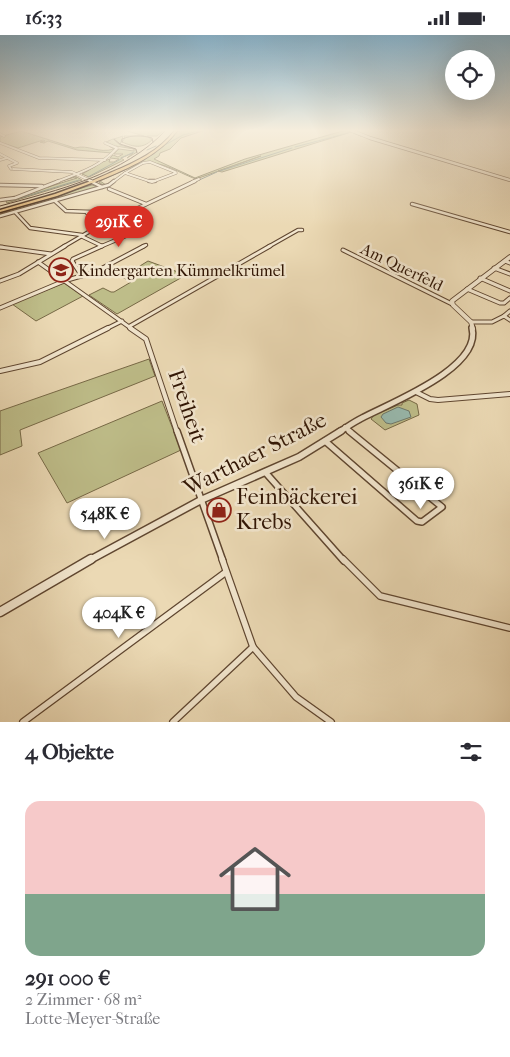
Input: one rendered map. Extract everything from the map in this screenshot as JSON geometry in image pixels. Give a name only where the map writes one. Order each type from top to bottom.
[{"type":"highway","points":[[91,181],[129,162]]},
{"type":"main road","points":[[0,210],[56,195],[91,181]]},
{"type":"street","points":[[11,169],[9,165],[17,163],[15,162]]},
{"type":"street","points":[[0,200],[12,199],[44,187],[78,174],[101,162]]},
{"type":"street","points":[[125,173],[152,182],[176,173],[147,162]]},
{"type":"street","points":[[0,216],[112,184],[125,173],[147,162]]},
{"type":"street","points":[[450,162],[510,180]]},
{"type":"street","points":[[16,170],[78,174],[102,187]]},
{"type":"street","points":[[0,281],[38,262],[82,236],[199,179]]},
{"type":"street","points":[[0,185],[44,187]]},
{"type":"street","points":[[109,189],[147,204]]},
{"type":"street","points":[[55,201],[66,211],[87,213]]},
{"type":"street","points":[[412,204],[510,232]]},
{"type":"street","points":[[15,212],[30,228],[82,236],[102,246]]},
{"type":"street","points":[[130,326],[302,230]]},
{"type":"street","points":[[82,276],[72,261],[128,235]]},
{"type":"street","points":[[0,308],[64,281],[82,276],[146,245]]},
{"type":"street","points":[[0,247],[51,254]]},
{"type":"street","name":"Am Querfeld","points":[[343,250],[452,304]]},
{"type":"street","points":[[510,257],[508,262],[494,268],[453,299],[452,304],[471,322],[492,322],[504,317],[510,311]]},
{"type":"street","name":"Freiheit","points":[[38,262],[130,326],[147,341],[253,647],[297,700],[330,722]]},
{"type":"street","points":[[494,268],[510,275]]},
{"type":"street","points":[[480,278],[510,291]]},
{"type":"street","points":[[466,289],[500,303],[504,303],[510,298]]},
{"type":"street","points":[[504,317],[510,320]]},
{"type":"street","points":[[0,371],[40,362],[122,321]]},
{"type":"street","name":"Warthaer Straße","points":[[0,612],[72,569],[150,529],[201,500],[299,457],[361,418],[416,392],[459,362],[468,352],[474,339],[471,322]]},
{"type":"street","points":[[416,392],[430,399],[438,400],[510,394]]},
{"type":"street","points":[[325,441],[417,521],[422,522],[442,507],[346,427]]},
{"type":"street","points":[[265,472],[354,571],[380,596],[510,628]]},
{"type":"street","points":[[23,722],[226,572]]},
{"type":"street","points":[[174,722],[253,647]]},
{"type":"shaded area","points":[[102,162],[120,162],[89,177],[82,174]]},
{"type":"shaded area","points":[[134,162],[161,162],[195,178],[237,162],[254,162],[222,172],[218,171],[196,179],[161,165],[145,163],[137,165],[139,163],[130,169],[100,181],[106,185],[113,180],[113,183],[104,186],[99,182],[101,179]]},
{"type":"shaded area","points":[[75,176],[82,180],[7,203],[6,201],[77,178],[62,181]]},
{"type":"shaded area","points":[[92,185],[98,187],[0,216],[0,214],[9,211],[0,212]]},
{"type":"shaded area","points":[[148,261],[186,275],[117,314],[89,295],[103,288],[114,292],[131,282],[122,277]]},
{"type":"shaded area","points":[[64,283],[83,296],[36,321],[12,304]]},
{"type":"shaded area","points":[[149,359],[155,376],[20,430],[22,446],[0,455],[0,411]]},
{"type":"shaded area","points":[[409,400],[417,404],[419,415],[385,430],[371,419],[374,415],[402,405],[402,403]]},
{"type":"shaded area","points":[[162,401],[181,450],[67,503],[38,453]]},
{"type":"water","points":[[398,407],[409,411],[411,417],[391,424],[386,423],[381,417],[383,414]]},
{"type":"waterway","points":[[88,177],[115,162]]},
{"type":"waterway","points":[[220,171],[248,162]]},
{"type":"waterway","points":[[197,181],[217,172]]},
{"type":"waterway","points":[[14,200],[79,180]]},
{"type":"waterway","points":[[91,232],[115,221]]},
{"type":"tram line","points":[[0,206],[67,187],[110,170],[124,162]]},
{"type":"place","name":"Kindergarten Kümmelkrümel","points":[[61,270]]},
{"type":"place","name":"Feinbäckerei Krebs","points":[[219,510]]}]
